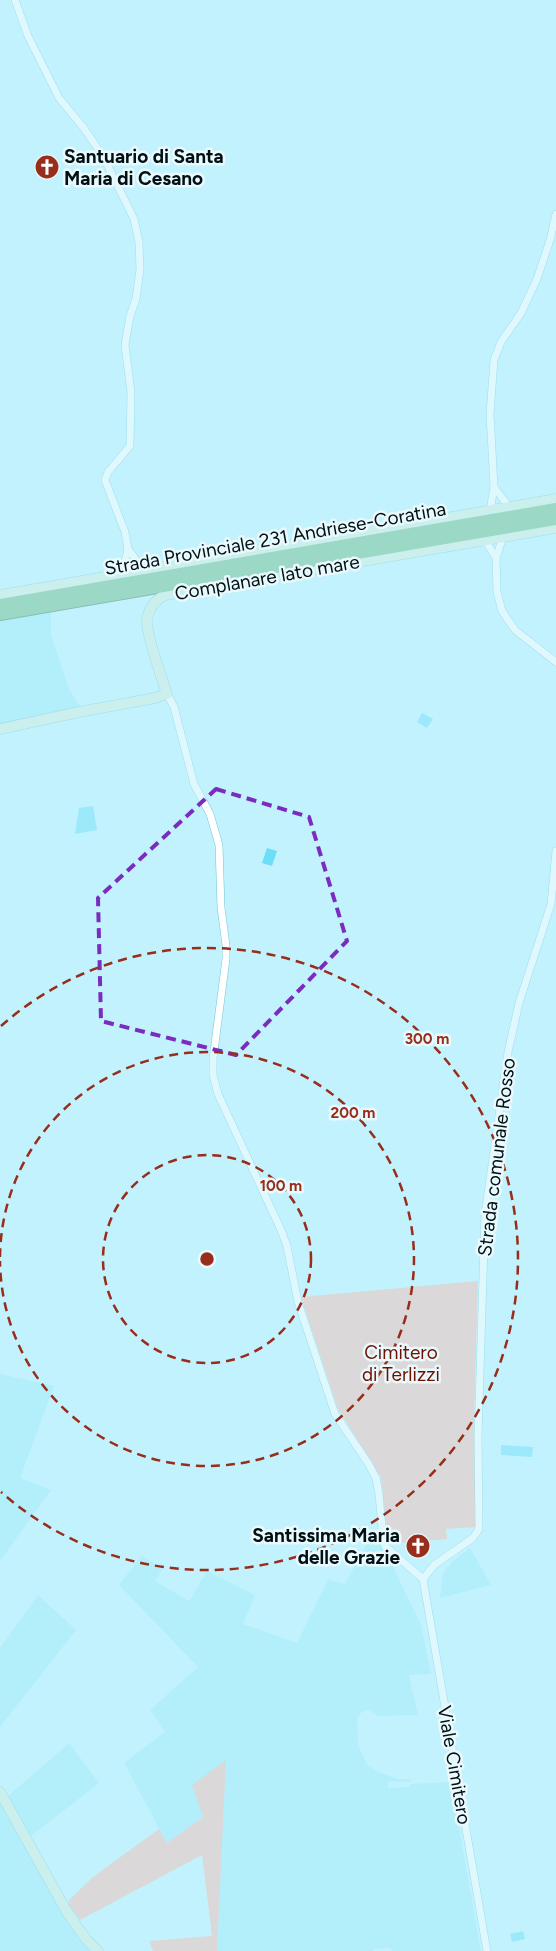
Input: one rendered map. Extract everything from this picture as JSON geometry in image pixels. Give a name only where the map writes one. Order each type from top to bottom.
[{"type":"highway","name":"Strada Provinciale 231 Andriese-Coratina","points":[[0,605],[556,509]]},
{"type":"highway","name":"Strada Provinciale 231 Andriese-Coratina","points":[[0,614],[556,519]]},
{"type":"street","points":[[15,0],[28,36],[59,98],[83,127],[103,156],[138,230],[140,254],[138,286],[125,345],[131,392],[130,446],[108,472],[105,480],[122,520],[128,549],[122,574]]},
{"type":"street","points":[[490,511],[494,487],[490,414],[494,360],[501,342],[521,313],[537,279],[550,240],[556,214]]},
{"type":"street","points":[[494,487],[509,507]]},
{"type":"street","points":[[0,595],[556,499]]},
{"type":"street","name":"Complanare lato mare","points":[[167,694],[147,623],[152,606],[165,595],[556,528]]},
{"type":"street","points":[[503,537],[496,558],[497,592],[503,615],[515,630],[556,662]]},
{"type":"street","points":[[485,540],[496,558]]},
{"type":"street","points":[[128,549],[144,570]]},
{"type":"street","points":[[0,729],[167,694],[174,707],[191,775],[210,814],[219,845],[221,908],[226,952],[213,1059],[215,1084],[282,1230],[298,1302],[335,1414],[376,1478],[380,1494],[385,1546],[423,1579]]},
{"type":"street","name":"Strada comunale Rosso","points":[[423,1579],[434,1565],[473,1538],[479,1530],[478,1437],[485,1214],[508,1052],[519,1002],[551,904],[556,851]]},
{"type":"street","name":"Viale Cimitero","points":[[423,1579],[487,1951]]},
{"type":"street","points":[[0,1792],[71,1918],[86,1939],[98,1951]]},
{"type":"highlighted area","points":[[216,789],[309,817],[347,941],[236,1055],[101,1021],[98,898]]},
{"type":"shaded area","points":[[51,610],[51,635],[69,689],[81,708],[0,725],[0,619]]},
{"type":"shaded area","points":[[422,713],[433,719],[427,728],[417,722]]},
{"type":"shaded area","points":[[93,806],[97,830],[75,834],[79,808]]},
{"type":"shaded area","points":[[267,848],[277,851],[272,866],[262,863]]},
{"type":"shaded area","points":[[0,1374],[54,1386],[20,1478],[51,1490],[0,1561]]},
{"type":"shaded area","points":[[501,1445],[533,1447],[532,1457],[501,1455]]},
{"type":"shaded area","points":[[370,1538],[380,1540],[421,1625],[431,1674],[409,1675],[418,1715],[379,1716],[369,1710],[362,1712],[357,1718],[358,1745],[367,1765],[380,1773],[398,1779],[410,1779],[411,1782],[388,1781],[388,1788],[410,1787],[411,1784],[451,1782],[481,1951],[392,1951],[390,1948],[373,1949],[373,1951],[217,1951],[226,1760],[203,1817],[167,1843],[124,1763],[165,1732],[150,1710],[198,1667],[119,1585],[142,1555],[162,1570],[155,1581],[189,1601],[207,1571],[255,1595],[243,1624],[297,1643],[328,1580],[345,1584]]},
{"type":"shaded area","points":[[470,1548],[491,1585],[440,1598],[443,1573],[454,1560]]},
{"type":"shaded area","points":[[38,1595],[76,1630],[0,1727],[0,1648]]},
{"type":"shaded area","points":[[69,1743],[99,1783],[31,1836],[8,1796]]},
{"type":"shaded area","points":[[0,1792],[67,1912],[98,1951],[0,1951]]},
{"type":"shaded area","points":[[523,1931],[525,1939],[512,1942],[510,1934]]},
{"type":"green space","name":"Cimitero di Terlizzi","points":[[478,1281],[474,1422],[476,1474],[475,1527],[446,1529],[447,1539],[425,1541],[426,1549],[423,1550],[423,1554],[414,1554],[414,1551],[410,1551],[409,1542],[388,1544],[381,1477],[338,1409],[301,1297]]},
{"type":"green space","points":[[226,1760],[217,1951],[153,1951],[149,1941],[212,1936],[202,1855],[80,1920],[69,1905],[69,1900],[93,1877],[159,1829],[167,1843],[203,1817],[192,1785]]},
{"type":"place","name":"Santuario di Santa Maria di Cesano","points":[[47,167]]},
{"type":"place","name":"Santissima Maria delle Grazie","points":[[418,1546]]}]
